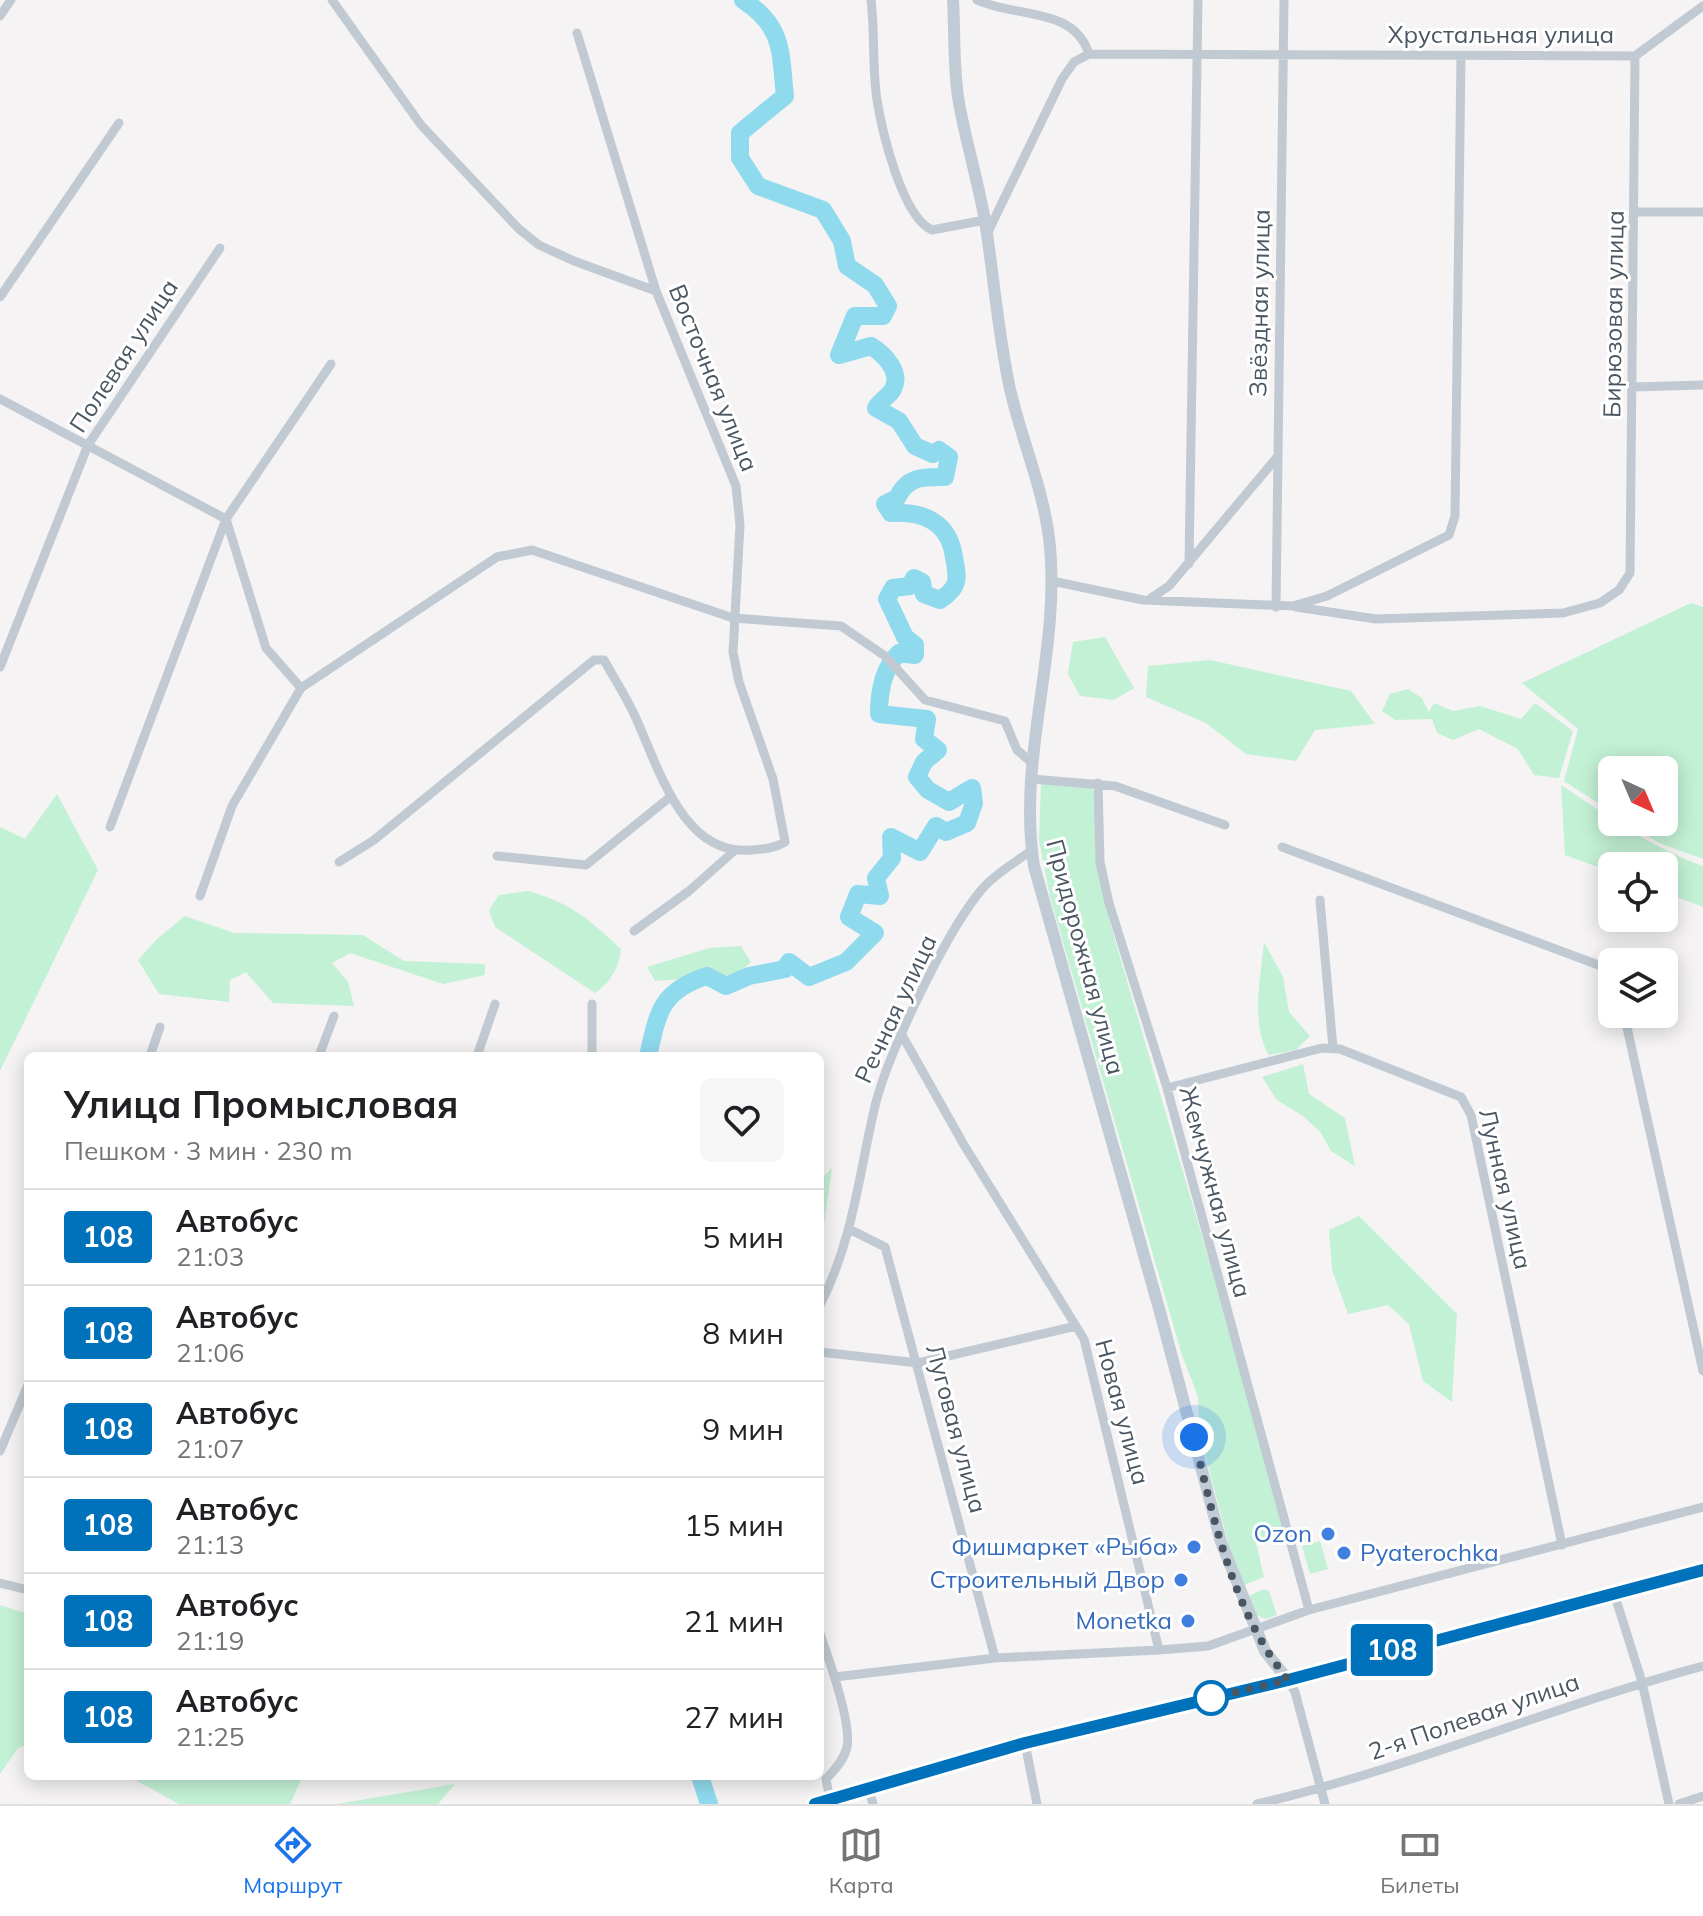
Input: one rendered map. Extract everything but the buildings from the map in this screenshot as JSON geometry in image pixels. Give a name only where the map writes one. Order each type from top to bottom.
[{"type":"street","points":[[0,16],[11,0]]},
{"type":"street","points":[[332,0],[421,125],[519,229],[539,245],[574,261],[656,291]]},
{"type":"street","points":[[871,0],[877,100],[894,169],[917,219],[932,230],[985,220]]},
{"type":"street","name":"Придорожная улица","points":[[953,0],[958,99],[985,220],[1011,391],[1046,512],[1052,581],[1049,636],[1032,763],[1032,850],[1041,894],[1160,1312],[1218,1531],[1265,1651],[1288,1680]]},
{"type":"street","points":[[977,0],[1067,24],[1086,44],[1089,54],[1074,62],[1062,79],[987,234]]},
{"type":"street","points":[[1189,564],[1198,0]]},
{"type":"street","name":"Звёздная улица","points":[[1276,607],[1284,0]]},
{"type":"street","name":"Хрустальная улица","points":[[1089,54],[1635,56],[1703,6]]},
{"type":"street","name":"Восточная улица","points":[[577,33],[656,291],[736,486],[740,525],[733,652],[739,682],[773,779],[785,828],[785,842],[774,848],[734,851]]},
{"type":"street","points":[[1052,581],[1143,600],[1293,606],[1327,596],[1449,535],[1455,516],[1461,56]]},
{"type":"street","name":"Бирюзовая улица","points":[[1293,606],[1376,619],[1563,613],[1600,603],[1619,590],[1630,573],[1635,56]]},
{"type":"street","points":[[0,297],[119,123]]},
{"type":"street","points":[[1635,212],[1703,212]]},
{"type":"street","name":"Полевая улица","points":[[0,667],[88,445],[220,248]]},
{"type":"street","points":[[110,827],[226,519],[331,364]]},
{"type":"street","points":[[1633,387],[1703,385]]},
{"type":"street","points":[[0,399],[226,519],[266,648],[301,688]]},
{"type":"street","points":[[1143,600],[1158,597],[1189,564],[1278,456]]},
{"type":"street","points":[[200,896],[232,806],[301,688],[497,557],[532,550],[733,618],[841,626],[885,656],[925,700],[1005,721],[1017,750],[1032,763]]},
{"type":"street","points":[[339,862],[374,840],[594,660],[604,660],[625,698],[670,797],[689,822],[709,838],[734,851],[689,891],[634,931]]},
{"type":"street","points":[[1032,779],[1098,783],[1138,793],[1225,825]]},
{"type":"street","name":"Жемчужная улица","points":[[1098,783],[1102,876],[1167,1088],[1309,1610]]},
{"type":"street","points":[[497,856],[586,865],[670,797]]},
{"type":"street","points":[[1282,847],[1598,965]]},
{"type":"street","name":"Речная улица","points":[[824,1295],[851,1230],[876,1104],[902,1035],[951,936],[984,887],[1032,850]]},
{"type":"street","points":[[1320,900],[1333,1048]]},
{"type":"street","points":[[478,1052],[495,1004]]},
{"type":"street","points":[[592,1004],[592,1052]]},
{"type":"street","points":[[320,1052],[334,1016]]},
{"type":"street","points":[[151,1052],[160,1027]]},
{"type":"street","points":[[1627,1028],[1703,1371]]},
{"type":"street","name":"Новая улица","points":[[902,1035],[964,1145],[1084,1339],[1159,1650]]},
{"type":"street","name":"Лунная улица","points":[[1167,1088],[1302,1052],[1333,1048],[1442,1088],[1466,1104],[1562,1545]]},
{"type":"street","name":"Луговая улица","points":[[851,1230],[885,1247],[995,1658]]},
{"type":"street","points":[[824,1352],[918,1363],[1076,1326]]},
{"type":"street","points":[[0,1451],[24,1394]]},
{"type":"street","points":[[835,1677],[995,1658],[1208,1646],[1309,1610],[1703,1507]]},
{"type":"street","points":[[815,1804],[1025,1743],[1288,1680],[1703,1570]]},
{"type":"street","points":[[0,1583],[24,1589]]},
{"type":"street","points":[[1614,1593],[1642,1682],[1669,1804]]},
{"type":"street","points":[[824,1645],[835,1677],[848,1741],[844,1757],[826,1779],[830,1800]]},
{"type":"street","name":"2-я Полевая улица","points":[[1257,1804],[1321,1789],[1642,1682],[1703,1666]]},
{"type":"street","points":[[1288,1680],[1295,1692],[1325,1804]]},
{"type":"street","points":[[1025,1743],[1037,1804]]},
{"type":"street","points":[[869,1790],[873,1804]]},
{"type":"street","points":[[1679,1804],[1703,1796]]},
{"type":"green space","points":[[1691,603],[1703,607],[1703,859],[1648,836],[1678,836],[1678,756],[1598,756],[1598,803],[1564,781],[1578,729],[1522,683]]},
{"type":"green space","points":[[1105,637],[1134,688],[1114,700],[1080,696],[1068,674],[1073,642]]},
{"type":"green space","points":[[1210,660],[1351,691],[1375,724],[1315,730],[1296,761],[1246,754],[1206,723],[1146,697],[1148,666]]},
{"type":"green space","points":[[1408,689],[1422,698],[1429,712],[1434,703],[1453,711],[1480,706],[1521,719],[1535,703],[1573,731],[1559,778],[1534,775],[1518,749],[1479,729],[1453,740],[1437,733],[1432,719],[1395,720],[1382,711],[1390,694]]},
{"type":"green space","points":[[1041,783],[1092,788],[1095,794],[1096,862],[1111,926],[1230,1332],[1284,1535],[1256,1543],[1264,1577],[1244,1585],[1230,1550],[1200,1435],[1198,1397],[1181,1352],[1050,897],[1039,840]]},
{"type":"green space","points":[[1561,785],[1598,810],[1598,836],[1640,836],[1671,852],[1598,852],[1598,867],[1565,855]]},
{"type":"green space","points":[[57,794],[98,870],[0,1071],[0,827],[25,839]]},
{"type":"green space","points":[[1678,856],[1703,866],[1703,907],[1678,897]]},
{"type":"green space","points":[[528,891],[579,913],[621,949],[613,974],[595,993],[495,927],[489,910],[499,895]]},
{"type":"green space","points":[[185,916],[234,933],[363,935],[404,961],[485,964],[485,975],[443,984],[350,953],[332,963],[348,982],[354,1006],[273,1003],[246,972],[230,980],[229,1002],[159,994],[138,960]]},
{"type":"green space","points":[[1264,942],[1283,977],[1289,1012],[1310,1036],[1296,1050],[1269,1055],[1263,1043],[1258,1015]]},
{"type":"green space","points":[[741,946],[751,962],[736,975],[655,981],[647,967],[709,948]]},
{"type":"green space","points":[[1303,1064],[1309,1094],[1345,1118],[1355,1166],[1331,1151],[1321,1133],[1303,1116],[1277,1100],[1262,1077]]},
{"type":"green space","points":[[832,1168],[824,1224],[824,1176]]},
{"type":"green space","points":[[1359,1216],[1457,1314],[1452,1402],[1423,1381],[1409,1324],[1388,1305],[1348,1314],[1332,1270],[1329,1230]]},
{"type":"green space","points":[[1320,1541],[1328,1569],[1310,1574],[1302,1546]]},
{"type":"green space","points":[[1264,1589],[1269,1591],[1277,1615],[1266,1619],[1256,1615],[1249,1596]]},
{"type":"green space","points":[[0,1605],[24,1613],[24,1746],[18,1748],[0,1774]]},
{"type":"green space","points":[[135,1780],[301,1780],[290,1804],[179,1804]]},
{"type":"green space","points":[[455,1784],[438,1804],[337,1804]]},
{"type":"waterway","points":[[649,1052],[664,1006],[670,997],[691,982],[707,976],[726,986],[749,976],[785,969],[789,962],[809,977],[846,962],[875,933],[849,917],[858,894],[880,896],[876,878],[892,858],[891,837],[920,852],[936,826],[946,832],[967,823],[974,803],[972,788],[949,802],[928,790],[917,777],[924,762],[938,750],[924,739],[927,719],[879,714],[881,689],[889,666],[899,653],[915,655],[915,645],[905,637],[887,599],[893,588],[910,586],[914,578],[922,582],[924,594],[940,600],[951,591],[957,577],[951,545],[941,528],[925,517],[891,513],[885,504],[897,498],[912,481],[945,477],[949,457],[939,450],[933,454],[915,446],[899,421],[876,408],[895,383],[893,370],[881,354],[871,346],[839,355],[855,316],[883,316],[888,306],[875,285],[847,266],[842,241],[823,210],[758,186],[740,158],[740,133],[785,96],[778,41],[766,20],[743,0]]},
{"type":"waterway","points":[[701,1780],[709,1804]]},
{"type":"bus line","name":"108","points":[[815,1804],[1025,1743],[1288,1680],[1354,1660],[1703,1570]]},
{"type":"place","name":"Ozon","points":[[1328,1534]]},
{"type":"place","name":"Фишмаркет «Рыба»","points":[[1194,1547]]},
{"type":"place","name":"Pyaterochka","points":[[1344,1553]]},
{"type":"place","name":"Строительный Двор","points":[[1181,1580]]},
{"type":"place","name":"Monetka","points":[[1188,1621]]},
{"type":"route","points":[[1194,1437],[1232,1575],[1265,1651],[1288,1680],[1211,1698]]}]
